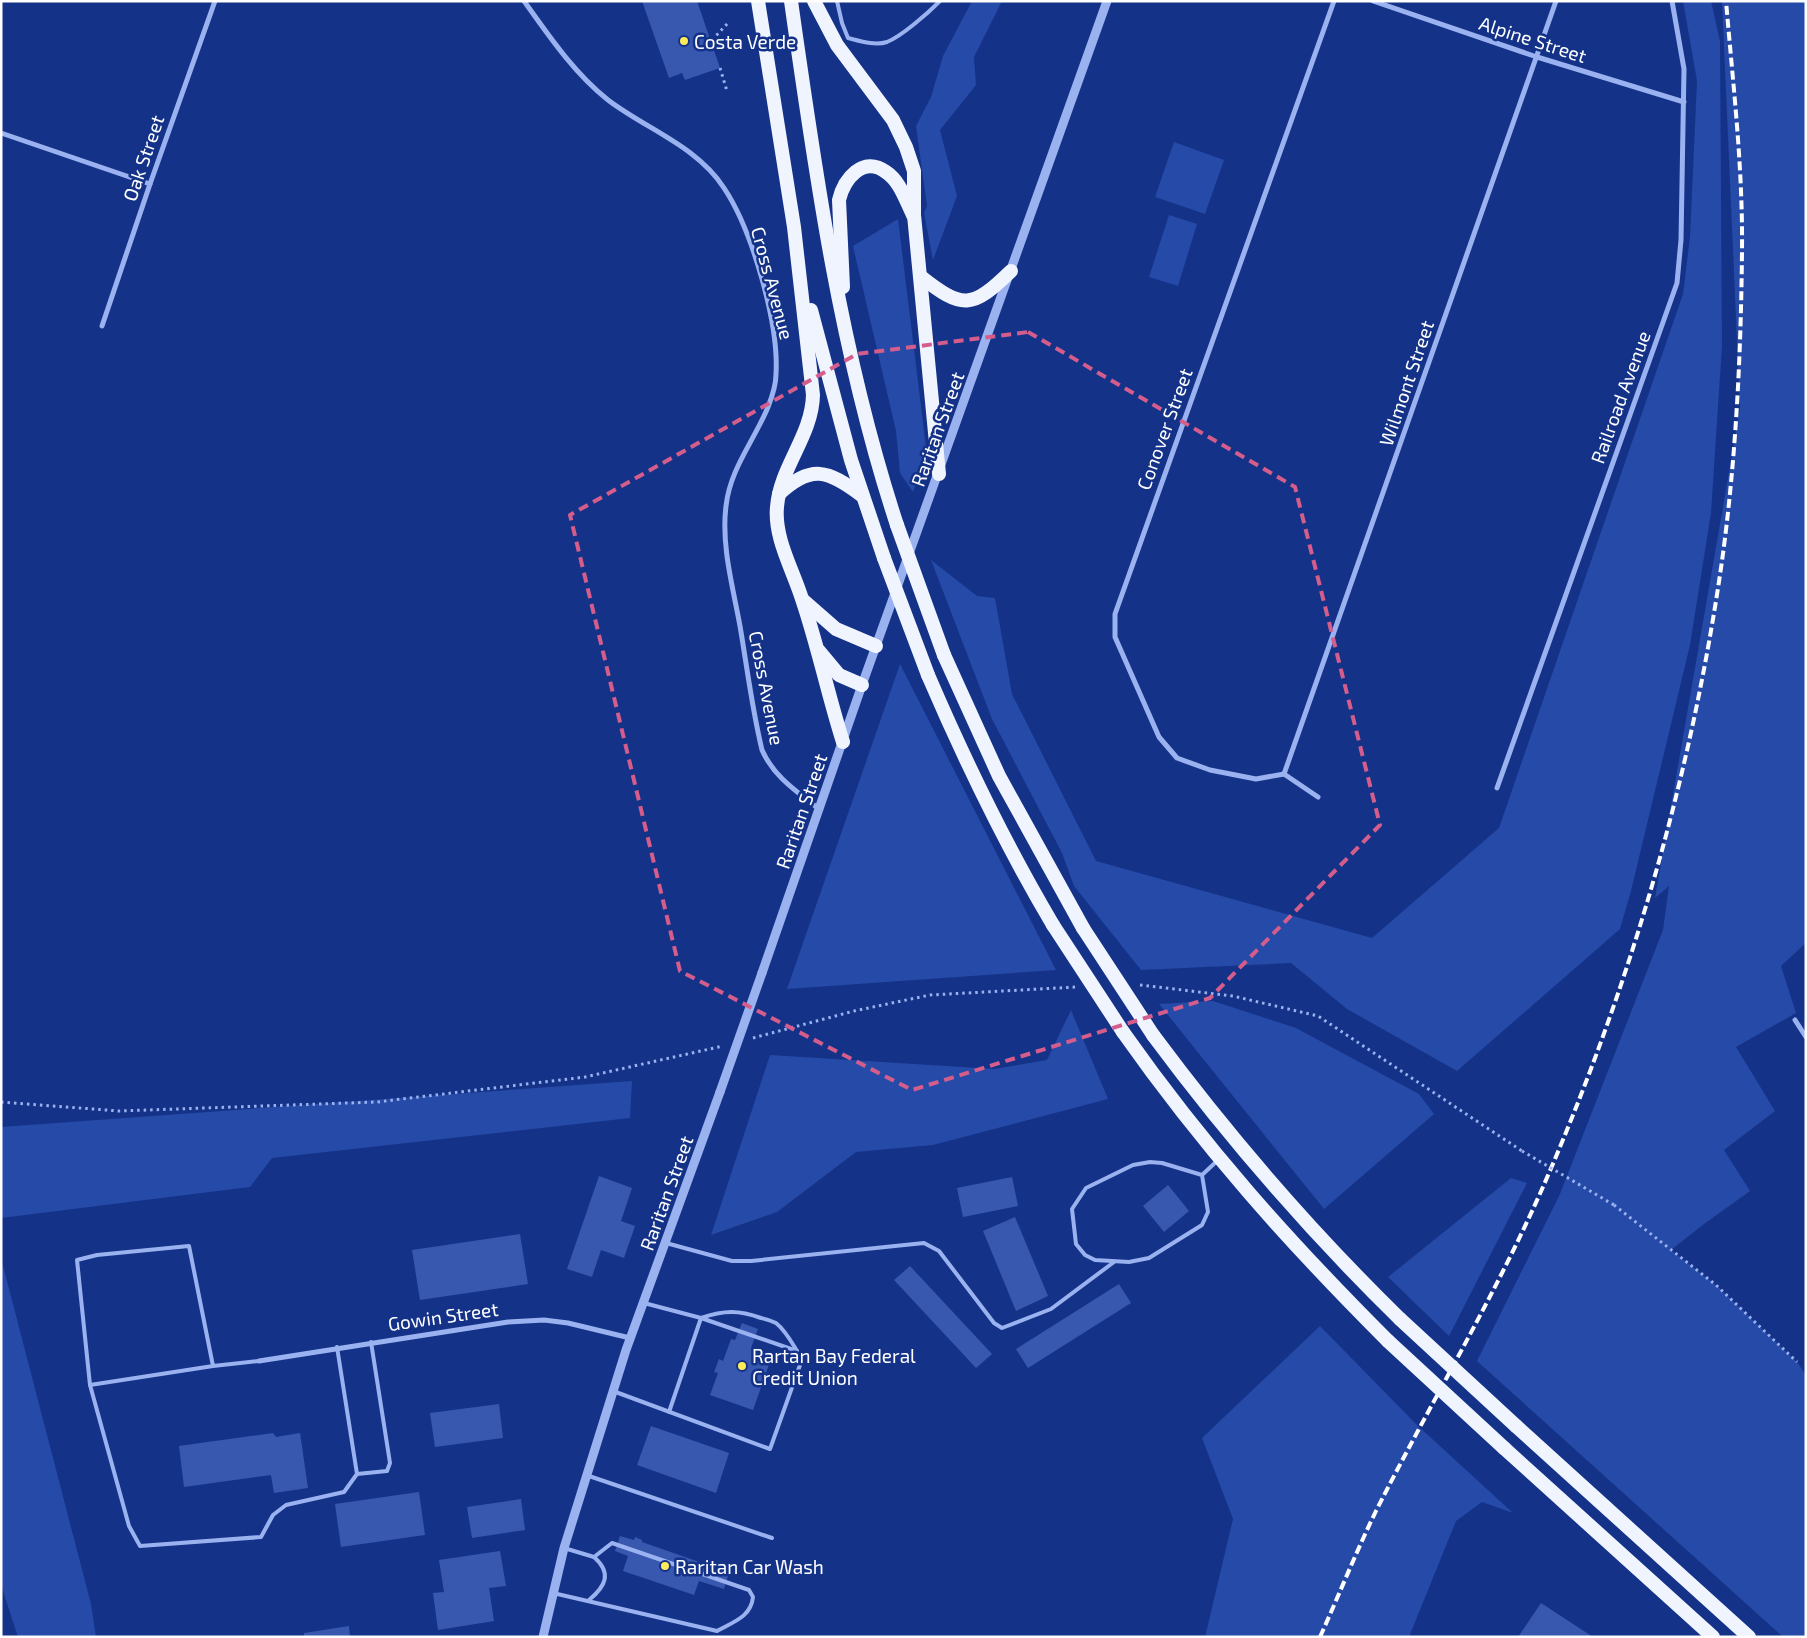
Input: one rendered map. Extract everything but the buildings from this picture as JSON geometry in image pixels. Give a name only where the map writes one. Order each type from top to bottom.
[{"type":"highway","points":[[758,1],[799,264],[813,406],[806,432],[786,470],[779,494],[778,524],[803,600],[843,742]]},
{"type":"highway","points":[[791,1],[822,204],[844,329],[862,409],[897,525],[944,655],[999,776],[1083,928],[1153,1035],[1236,1143],[1329,1248],[1400,1319],[1749,1637]]},
{"type":"highway","points":[[814,1],[829,31],[847,60],[883,106],[900,134],[914,171],[914,215],[939,474]]},
{"type":"highway","points":[[844,329],[842,241],[839,209],[841,191],[846,181],[851,174],[865,167],[880,168],[887,172],[899,186],[914,215]]},
{"type":"highway","points":[[799,264],[832,395],[862,495],[928,675],[977,786],[1016,860],[1053,925],[1124,1032],[1163,1089],[1219,1160],[1284,1234],[1388,1341],[1713,1637]]},
{"type":"highway","points":[[920,276],[949,296],[968,301],[989,293],[1011,271]]},
{"type":"highway","points":[[779,494],[800,477],[819,472],[837,478],[862,495]]},
{"type":"highway","points":[[803,600],[836,629],[876,646]]},
{"type":"highway","points":[[816,647],[839,675],[862,685]]},
{"type":"street","name":"Oak Street","points":[[102,326],[215,1]]},
{"type":"street","name":"Cross Avenue","points":[[524,1],[583,78],[639,123],[668,138],[710,170],[733,202],[746,233],[773,330],[776,375],[768,407],[731,482],[726,507],[726,547],[762,750],[773,771],[781,780],[819,809]]},
{"type":"street","name":"Raritan Street","points":[[544,1637],[564,1548],[642,1303],[666,1243],[862,685],[1108,1]]},
{"type":"street","name":"Conover Street","points":[[1284,774],[1256,779],[1210,770],[1177,758],[1160,737],[1115,637],[1115,614],[1334,1]]},
{"type":"street","name":"Alpine Street","points":[[1373,1],[1537,57],[1684,102]]},
{"type":"street","name":"Wilmont Street","points":[[1284,774],[1556,1]]},
{"type":"street","name":"Railroad Avenue","points":[[1497,788],[1677,283],[1681,240],[1684,69],[1672,1]]},
{"type":"street","points":[[1,133],[150,184]]},
{"type":"street","points":[[1284,774],[1318,797]]},
{"type":"street","points":[[1795,1020],[1806,1037]]},
{"type":"street","name":"Gowin Street","points":[[259,1361],[337,1347],[508,1322],[544,1320],[568,1323],[630,1338]]},
{"type":"lane","points":[[837,1],[842,24],[848,38],[865,43],[886,42],[926,16],[940,1]]},
{"type":"lane","points":[[829,31],[842,24]]},
{"type":"lane","points":[[1202,1175],[1219,1160]]},
{"type":"lane","points":[[1150,1162],[1162,1163],[1202,1175],[1208,1212],[1202,1225],[1149,1258],[1129,1262],[1095,1260],[1085,1256],[1076,1244],[1072,1209],[1086,1188],[1133,1164],[1150,1162]]},
{"type":"lane","points":[[666,1243],[732,1261],[751,1261],[924,1243],[939,1251],[997,1327],[1002,1328],[1051,1309],[1114,1262]]},
{"type":"lane","points":[[213,1366],[189,1246],[97,1255],[77,1260],[90,1385],[128,1526],[140,1546],[261,1537],[274,1515],[286,1505],[344,1492],[357,1474],[337,1347]]},
{"type":"lane","points":[[642,1303],[701,1318],[797,1351]]},
{"type":"lane","points":[[613,1391],[770,1449],[800,1365],[797,1351],[775,1323],[766,1319],[741,1311],[721,1312],[701,1318]]},
{"type":"lane","points":[[669,1412],[701,1318]]},
{"type":"lane","points":[[357,1474],[387,1471],[390,1463],[371,1342]]},
{"type":"lane","points":[[90,1385],[213,1366],[259,1361]]},
{"type":"lane","points":[[586,1475],[772,1538]]},
{"type":"lane","points":[[553,1593],[717,1631],[744,1616],[752,1606],[753,1597],[749,1590],[612,1543],[594,1557]]},
{"type":"lane","points":[[564,1548],[594,1557],[602,1565],[606,1576],[602,1590],[589,1600]]},
{"type":"path","points":[[712,40],[729,22]]},
{"type":"path","points":[[720,68],[727,91]]},
{"type":"path","points":[[1138,985],[1233,996],[1318,1016],[1522,1151],[1614,1205],[1716,1285],[1796,1362]]},
{"type":"path","points":[[744,1041],[854,1011],[930,995],[1079,986]]},
{"type":"path","points":[[1,1102],[119,1111],[377,1102],[585,1077],[725,1045]]},
{"type":"highlighted area","points":[[1028,332],[1295,487],[1380,825],[1210,998],[912,1090],[680,971],[570,515],[857,354]]},
{"type":"shaded area","points":[[972,1],[1002,1],[974,57],[976,85],[940,130],[957,196],[933,260],[924,213],[927,206],[916,126],[931,97],[943,56]]},
{"type":"shaded area","points":[[1683,1],[1711,1],[1720,41],[1722,346],[1711,513],[1690,645],[1631,891],[1620,929],[1457,1071],[1347,1009],[1291,963],[1141,970],[1074,886],[1062,853],[992,719],[931,560],[977,596],[995,598],[1012,694],[1096,861],[1372,938],[1499,828],[1683,294],[1690,237],[1697,81]]},
{"type":"shaded area","points":[[1722,1],[1806,1],[1806,943],[1781,966],[1796,1013],[1736,1047],[1775,1111],[1724,1150],[1750,1191],[1671,1250],[1716,1285],[1797,1362],[1806,1375],[1806,1637],[1783,1637],[1477,1361],[1560,1194],[1663,930],[1669,886],[1655,898],[1740,409]]},
{"type":"shaded area","points":[[1174,142],[1224,160],[1205,214],[1155,197]]},
{"type":"shaded area","points":[[1169,215],[1197,224],[1178,286],[1149,277]]},
{"type":"shaded area","points":[[898,219],[927,455],[913,492],[900,473],[896,431],[853,246]]},
{"type":"shaded area","points":[[900,664],[1056,970],[787,989]]},
{"type":"shaded area","points":[[1213,1001],[1296,1028],[1419,1094],[1434,1114],[1324,1209],[1159,1004]]},
{"type":"shaded area","points":[[1071,1010],[1108,1099],[933,1145],[856,1152],[777,1212],[711,1235],[770,1055],[994,1069],[1047,1060]]},
{"type":"shaded area","points":[[632,1081],[630,1118],[272,1158],[250,1187],[1,1218],[1,1127]]},
{"type":"shaded area","points":[[1511,1178],[1527,1183],[1449,1336],[1388,1277]]},
{"type":"shaded area","points":[[1,1258],[91,1604],[96,1637],[18,1637],[1,1585]]},
{"type":"shaded area","points":[[1320,1326],[1417,1425],[1513,1513],[1482,1502],[1456,1521],[1409,1637],[1205,1637],[1233,1519],[1202,1438]]},
{"type":"railway","points":[[1320,1637],[1376,1511],[1487,1302],[1530,1216],[1549,1173],[1579,1099],[1633,949],[1656,873],[1676,796],[1694,718],[1722,561],[1731,484],[1737,406],[1742,220],[1737,126],[1726,1]]},
{"type":"place","name":"Costa Verde","points":[[684,41]]},
{"type":"place","name":"Rartan Bay Federal Credit Union","points":[[742,1366]]},
{"type":"place","name":"Raritan Car Wash","points":[[665,1566]]}]
